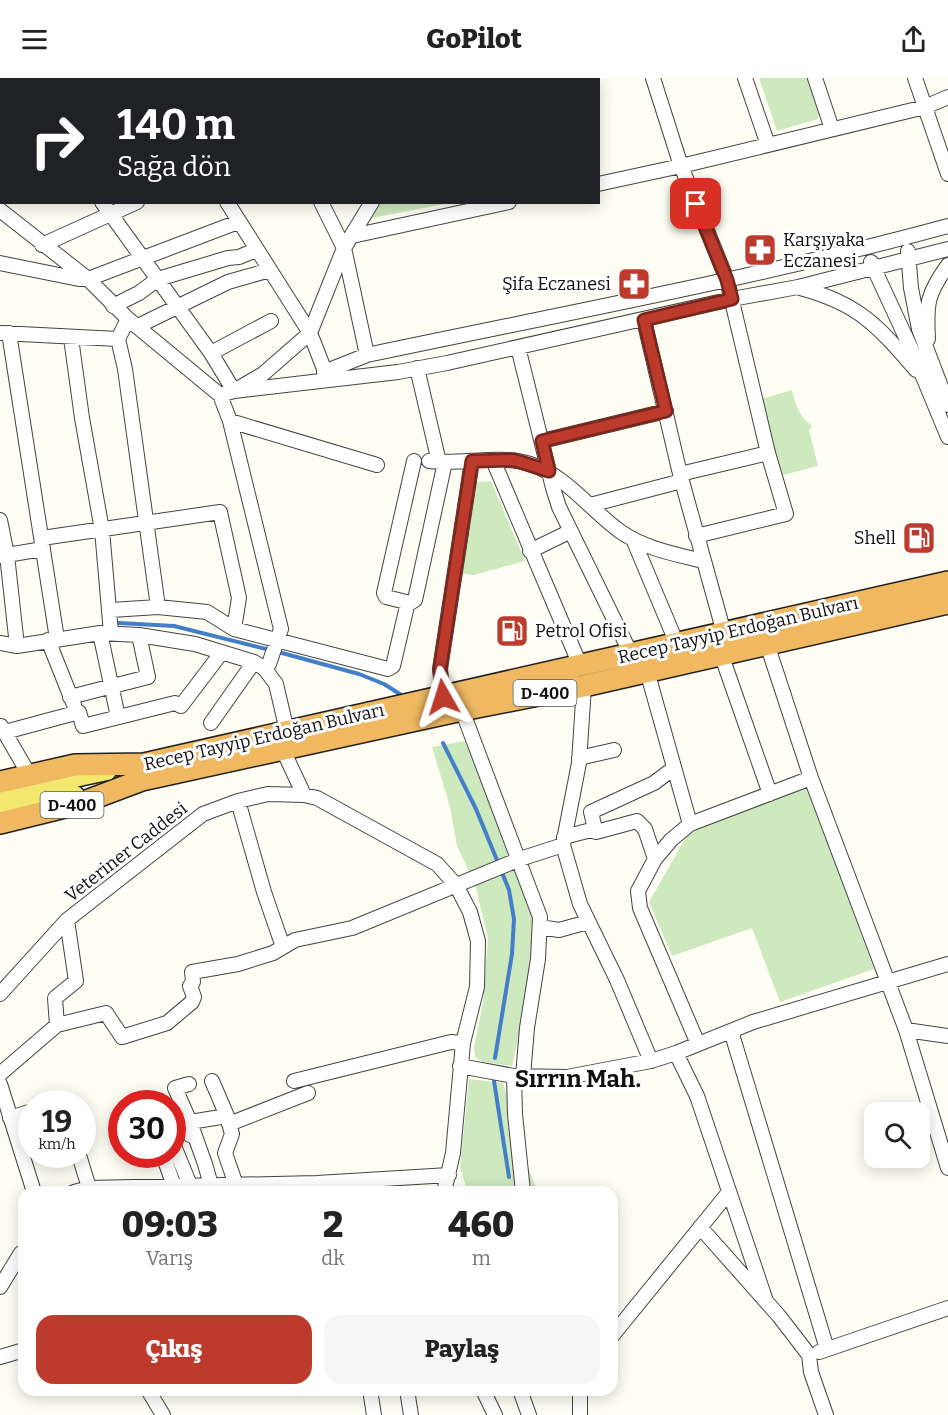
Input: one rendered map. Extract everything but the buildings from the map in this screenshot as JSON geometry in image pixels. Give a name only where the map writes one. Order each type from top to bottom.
[{"type":"highway","name":"Recep Tayyip Erdoğan Bulvarı","points":[[143,772],[285,741],[462,710],[582,676],[631,654],[948,582]]},
{"type":"highway","name":"Recep Tayyip Erdoğan Bulvarı","points":[[285,741],[443,697],[582,676],[647,671],[948,603]]},
{"type":"highway","name":"D-400","points":[[0,782],[75,765],[143,772]]},
{"type":"highway","name":"D-400","points":[[0,823],[81,803],[143,772]]},
{"type":"main road","name":"Recep Tayyip Erdoğan Bulvarı","points":[[0,794],[76,777],[143,772]]},
{"type":"main road","name":"Recep Tayyip Erdoğan Bulvarı","points":[[0,810],[143,772]]},
{"type":"street","points":[[653,78],[681,166],[727,280],[768,453],[786,514],[696,536]]},
{"type":"street","points":[[745,78],[768,145]]},
{"type":"street","points":[[815,78],[832,129]]},
{"type":"street","points":[[915,78],[948,174]]},
{"type":"street","points":[[600,183],[681,166],[925,107],[948,97]]},
{"type":"street","points":[[42,245],[77,231],[106,208],[127,204]]},
{"type":"street","points":[[228,204],[310,333],[326,376]]},
{"type":"street","points":[[322,204],[348,242],[367,356]]},
{"type":"street","points":[[227,393],[263,374],[310,333],[348,242],[371,204]]},
{"type":"street","points":[[348,242],[485,205]]},
{"type":"street","points":[[106,208],[211,353],[227,393],[230,421],[281,629],[278,642],[263,663],[212,723]]},
{"type":"street","points":[[0,210],[88,279],[113,306],[133,323],[227,393],[326,376],[417,369],[732,299],[798,287],[948,249]]},
{"type":"street","points":[[0,263],[88,279],[238,222]]},
{"type":"street","points":[[326,376],[367,356],[867,249],[948,226]]},
{"type":"street","points":[[905,238],[910,258],[911,288],[919,329],[948,405]]},
{"type":"street","points":[[867,249],[873,268],[925,380],[948,437]]},
{"type":"street","points":[[113,306],[139,293],[158,279],[228,258],[239,257],[256,250]]},
{"type":"street","points":[[930,362],[928,302],[931,290],[948,266]]},
{"type":"street","points":[[222,652],[181,706],[175,704],[83,726],[79,712],[70,698],[53,639],[42,543],[5,333],[118,339],[133,323],[176,307],[228,282],[270,270]]},
{"type":"street","points":[[798,287],[822,293],[856,309],[877,326],[925,380]]},
{"type":"street","points":[[644,320],[681,478],[724,633]]},
{"type":"street","points":[[211,353],[271,321]]},
{"type":"street","points":[[71,338],[82,418],[102,530],[111,610],[106,633],[111,687],[118,717]]},
{"type":"street","points":[[118,339],[158,607]]},
{"type":"street","points":[[518,347],[559,507],[631,654]]},
{"type":"street","points":[[414,461],[384,593],[386,597],[408,602],[415,600],[438,462],[417,369]]},
{"type":"street","points":[[542,441],[666,411]]},
{"type":"street","points":[[230,421],[377,465]]},
{"type":"street","points":[[590,505],[768,453]]},
{"type":"street","points":[[493,460],[582,676],[579,758],[563,841],[580,904],[617,980],[651,1061]]},
{"type":"street","points":[[438,462],[514,460],[549,471],[620,531],[633,539],[644,545],[703,561]]},
{"type":"street","points":[[443,697],[440,669],[472,461]]},
{"type":"street","points":[[3,555],[42,543],[102,530],[220,512],[239,598],[234,629]]},
{"type":"street","points":[[0,520],[17,646]]},
{"type":"street","points":[[530,551],[571,531]]},
{"type":"street","points":[[633,539],[677,644]]},
{"type":"street","points":[[111,610],[158,607],[207,612],[234,629],[388,669],[393,666],[408,602]]},
{"type":"street","points":[[0,623],[15,627]]},
{"type":"street","points":[[0,644],[17,646],[106,633],[139,635],[195,644],[263,663],[276,684],[285,741],[304,795],[316,798],[419,853],[437,864],[456,885],[470,912],[478,950],[477,987],[463,1044],[453,1153],[446,1186]]},
{"type":"street","points":[[70,698],[148,677],[139,635]]},
{"type":"street","points":[[767,644],[811,778],[906,1030],[948,1168]]},
{"type":"street","points":[[721,654],[770,794]]},
{"type":"street","points":[[647,671],[690,824]]},
{"type":"street","points":[[462,710],[540,917],[538,959],[515,1114],[522,1186]]},
{"type":"street","points":[[30,776],[2,728],[79,712]]},
{"type":"street","points":[[579,758],[614,750]]},
{"type":"street","points":[[655,859],[645,829],[637,821],[596,832],[591,812],[654,783],[674,768]]},
{"type":"street","points":[[698,1044],[640,908],[638,891],[655,859],[671,840],[690,824],[811,778]]},
{"type":"street","name":"Veteriner Caddesi","points":[[0,993],[67,920],[203,814],[238,801],[268,794],[304,795]]},
{"type":"street","points":[[238,801],[264,892],[283,947]]},
{"type":"street","points":[[0,1074],[57,1025],[106,1013],[122,1037],[160,1026],[192,1002],[194,997],[190,986],[193,981],[192,972],[238,964],[273,953],[295,940],[352,928],[595,829]]},
{"type":"street","points":[[57,1025],[55,998],[76,981],[67,920]]},
{"type":"street","points":[[540,927],[559,930],[588,922]]},
{"type":"street","points":[[460,1066],[519,1076],[567,1077],[651,1061],[731,1031],[948,964]]},
{"type":"street","points":[[906,1030],[948,1036]]},
{"type":"street","points":[[731,1031],[827,1349]]},
{"type":"street","points":[[294,1081],[451,1042],[463,1044]]},
{"type":"street","points":[[676,1053],[697,1096],[766,1301]]},
{"type":"street","points":[[212,1081],[232,1134],[225,1153],[236,1185]]},
{"type":"street","points":[[0,1084],[32,1186]]},
{"type":"street","points":[[189,1084],[175,1088],[190,1122],[210,1185]]},
{"type":"street","points":[[190,1122],[228,1120],[308,1093]]},
{"type":"street","points":[[10,1118],[18,1115]]},
{"type":"street","points":[[186,1130],[205,1164]]},
{"type":"street","points":[[83,1168],[88,1186]]},
{"type":"street","points":[[168,1168],[174,1186],[246,1186]]},
{"type":"street","points":[[183,1168],[190,1185]]},
{"type":"street","points":[[343,1186],[449,1175]]},
{"type":"street","points":[[618,1329],[729,1192]]},
{"type":"street","points":[[700,1227],[766,1301],[809,1355],[811,1372],[826,1415]]},
{"type":"street","points":[[0,1287],[18,1258]]},
{"type":"street","points":[[809,1355],[948,1308]]},
{"type":"street","points":[[0,1357],[18,1352]]},
{"type":"street","points":[[152,1396],[163,1415]]},
{"type":"street","points":[[371,1396],[374,1415]]},
{"type":"street","points":[[408,1396],[411,1415]]},
{"type":"street","points":[[486,1396],[495,1415]]},
{"type":"street","points":[[522,1396],[530,1415]]},
{"type":"street","points":[[580,1396],[580,1415]]},
{"type":"green space","points":[[759,78],[807,78],[819,114],[818,119],[777,131]]},
{"type":"green space","points":[[380,204],[444,204],[372,218]]},
{"type":"green space","points":[[792,390],[799,410],[812,426],[809,430],[818,466],[779,476],[761,399]]},
{"type":"green space","points":[[491,481],[525,561],[474,575],[459,573],[472,483]]},
{"type":"green space","points":[[465,741],[526,893],[532,918],[524,1015],[512,1066],[483,1062],[475,1057],[474,1047],[483,1003],[488,938],[475,884],[457,846],[450,807],[432,747]]},
{"type":"green space","points":[[807,785],[874,969],[780,1002],[752,928],[672,956],[649,902],[689,832]]},
{"type":"green space","points":[[469,1079],[503,1083],[524,1158],[536,1186],[466,1186],[460,1167]]},
{"type":"waterway","points":[[119,623],[174,626],[282,653],[359,674],[384,684],[406,698]]},
{"type":"waterway","points":[[443,743],[476,809],[499,865],[509,890],[514,919],[512,954],[495,1058]]},
{"type":"waterway","points":[[494,1081],[509,1177]]},
{"type":"place","name":"Karşıyaka Eczanesi","points":[[760,250]]},
{"type":"place","name":"Şifa Eczanesi","points":[[634,284]]},
{"type":"place","name":"Shell","points":[[919,538]]},
{"type":"place","name":"Petrol Ofisi","points":[[512,631]]},
{"type":"district","name":"Sırrın Mah.","points":[[578,1079]]},
{"type":"route","points":[[443,697],[440,669],[472,461],[514,460],[549,471],[542,441],[666,411],[644,320],[732,299],[727,280],[696,204]]}]
